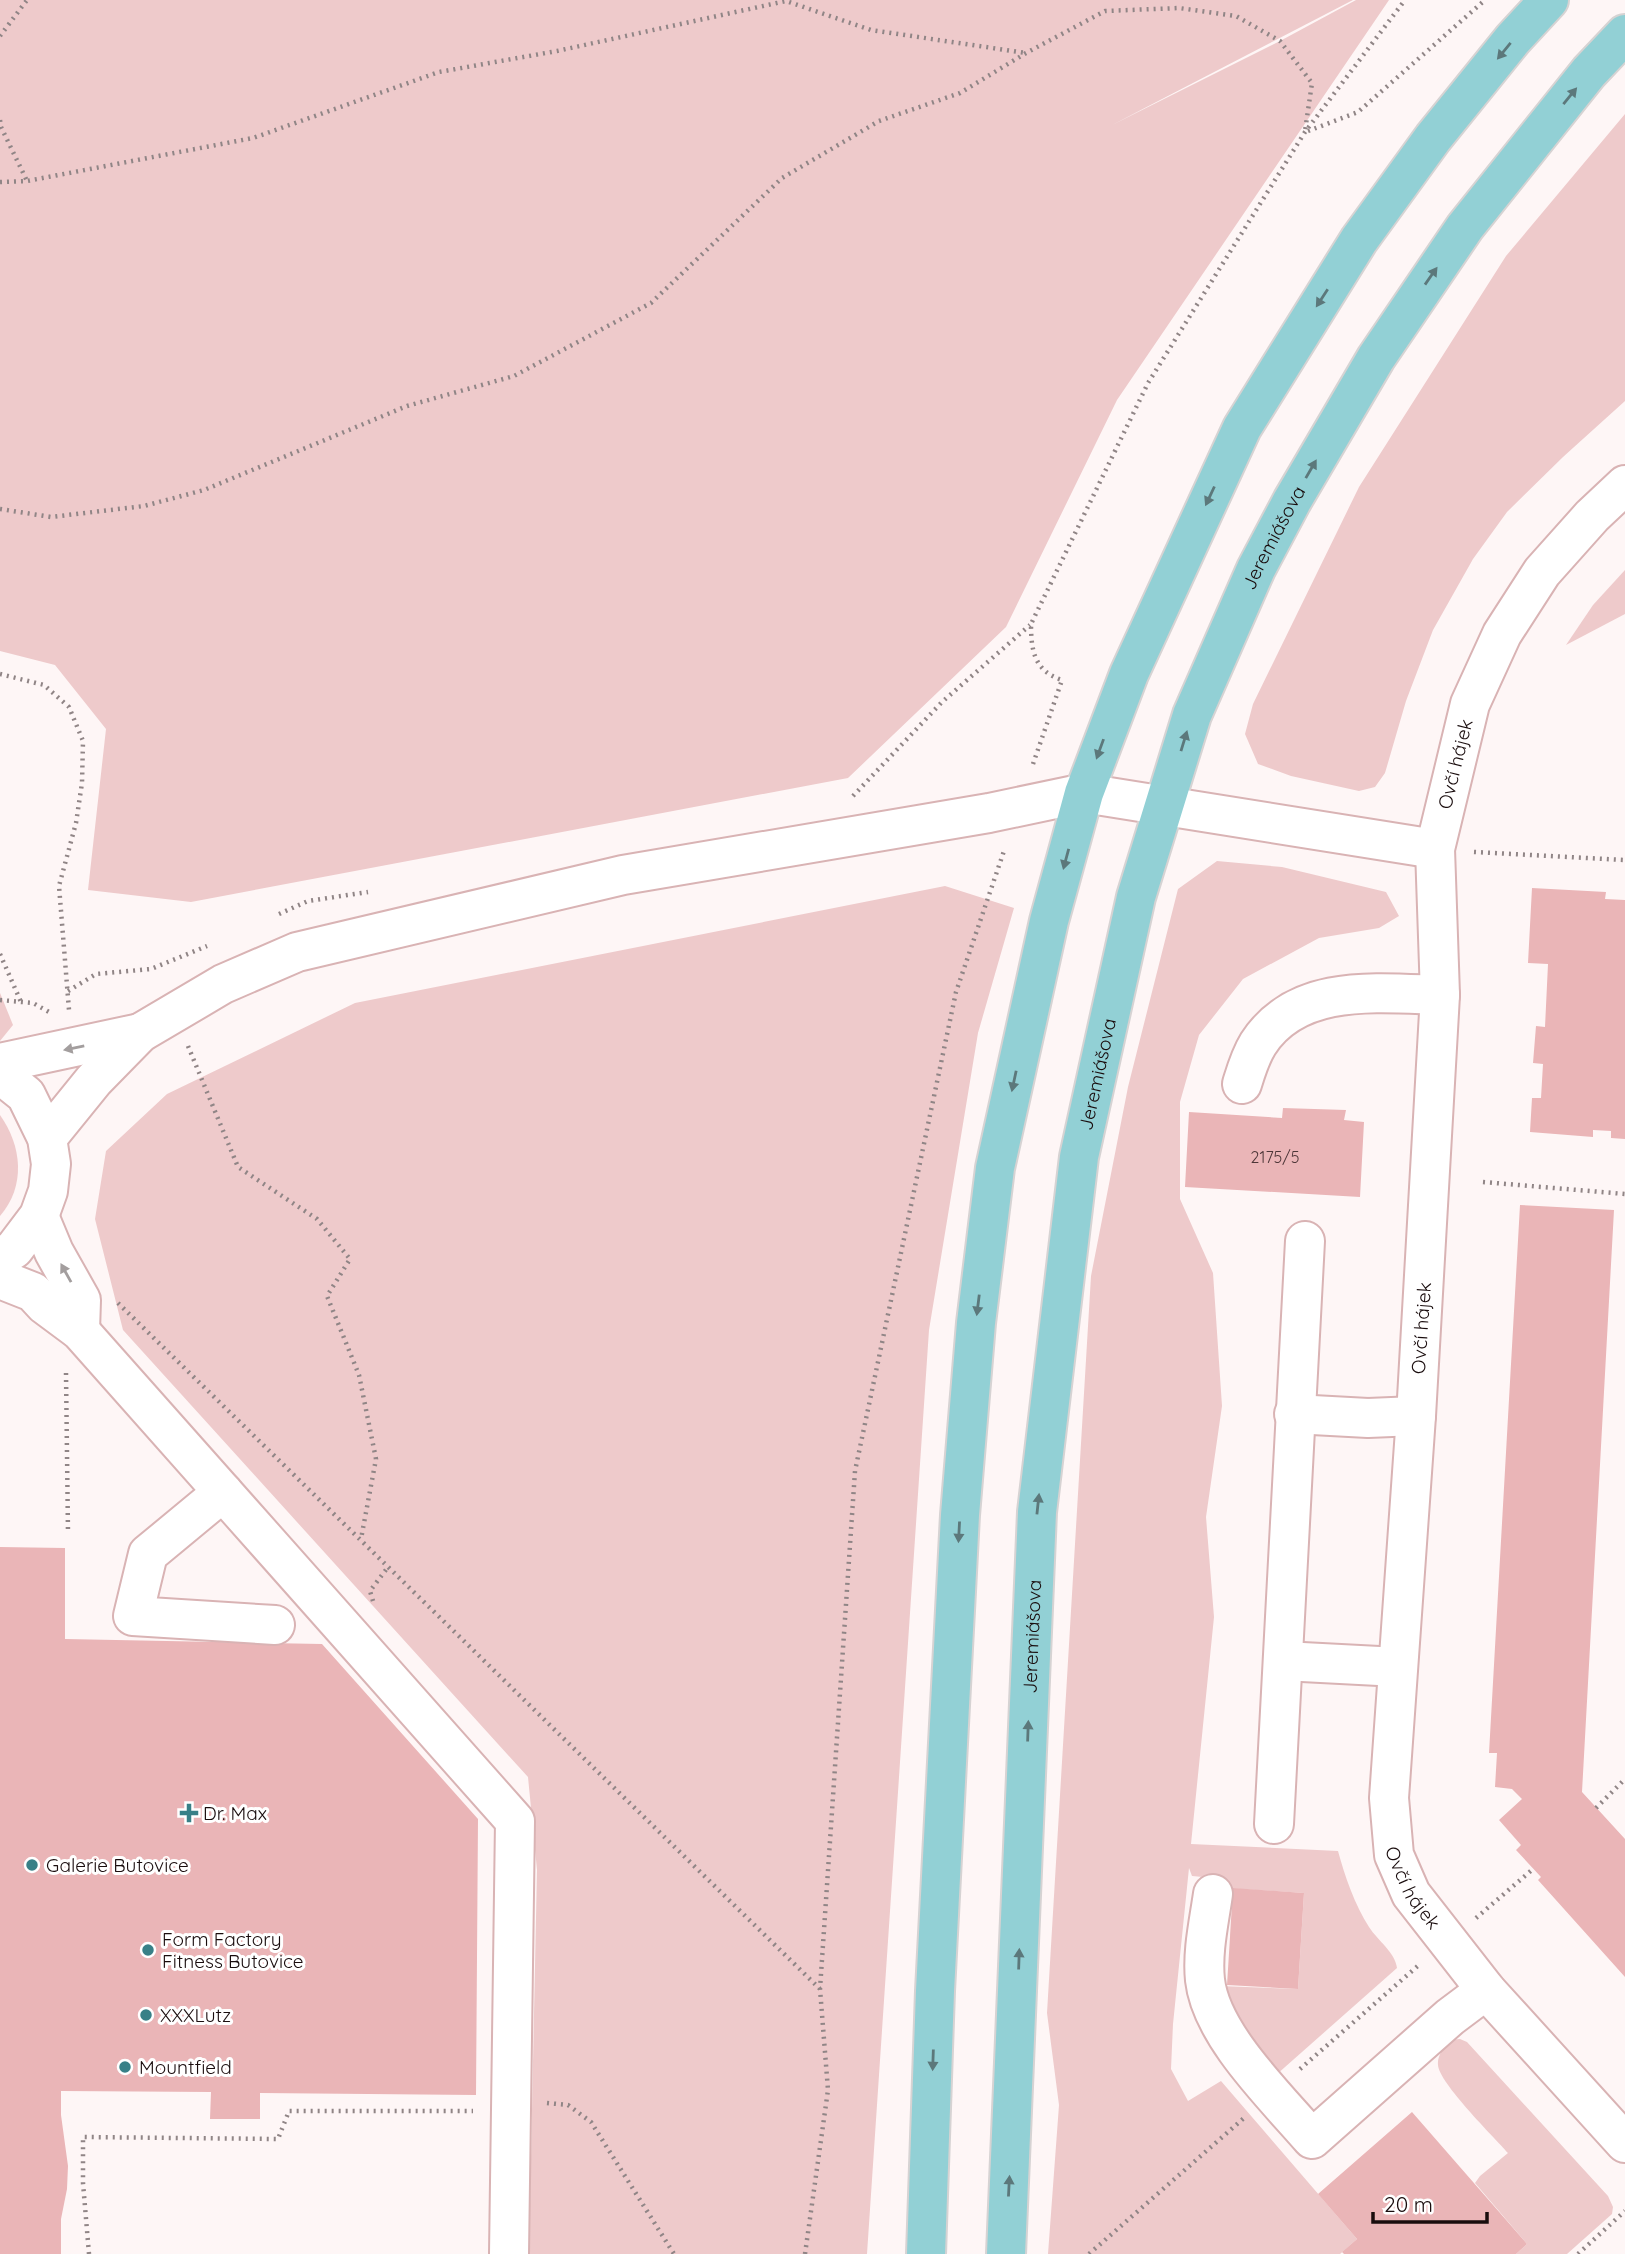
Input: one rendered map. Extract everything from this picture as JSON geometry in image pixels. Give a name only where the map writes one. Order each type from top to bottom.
[{"type":"main road","points":[[926,2254],[935,1991],[960,1515],[976,1323],[995,1168],[1049,920],[1084,793],[1129,674],[1242,428],[1359,240],[1433,138],[1513,39],[1549,0]]},
{"type":"main road","name":"Jeremiášova","points":[[1006,2254],[1037,1512],[1079,1157],[1136,897],[1192,715],[1256,569],[1292,501],[1376,358],[1481,206],[1590,72],[1625,34]]},
{"type":"street","name":"Ovčí hájek","points":[[1625,485],[1592,516],[1542,572],[1502,634],[1470,704],[1435,849],[1440,995],[1416,1416],[1389,1798],[1394,1855],[1411,1895],[1486,1990],[1625,2143]]},
{"type":"street","points":[[47,1138],[94,1080],[140,1033],[223,984],[297,952],[622,875],[1018,807],[1084,793],[1435,849]]},
{"type":"street","points":[[1242,1084],[1250,1059],[1267,1033],[1287,1015],[1307,1004],[1358,992],[1440,995]]},
{"type":"street","points":[[0,1063],[72,1036],[140,1033]]},
{"type":"street","points":[[0,1074],[26,1096],[47,1138],[51,1164],[48,1191],[39,1216],[14,1249],[0,1258]]},
{"type":"street","points":[[39,1216],[54,1252],[81,1300],[73,1347]]},
{"type":"street","points":[[1274,1824],[1305,1241]]},
{"type":"street","points":[[0,1279],[33,1292],[73,1347],[223,1492],[515,1821],[509,2254]]},
{"type":"street","points":[[1294,1414],[1368,1418],[1416,1416]]},
{"type":"street","points":[[223,1492],[148,1554],[134,1616],[275,1625]]},
{"type":"street","points":[[1283,1661],[1398,1667]]},
{"type":"street","points":[[1213,1894],[1205,1967],[1211,2010],[1224,2035],[1312,2139],[1450,2017],[1486,1990]]},
{"type":"path","points":[[0,36],[27,0]]},
{"type":"path","points":[[842,798],[855,795],[942,702],[1031,624],[1148,383],[1305,132],[1405,0]]},
{"type":"path","points":[[1305,132],[1358,112],[1485,0]]},
{"type":"path","points":[[0,182],[27,181],[253,138],[439,72],[557,51],[786,1],[871,30],[1026,53]]},
{"type":"path","points":[[0,509],[51,517],[144,506],[204,490],[407,406],[514,376],[651,303],[782,178],[879,121],[960,93],[1026,53],[1105,11],[1179,8],[1236,16],[1280,41],[1312,83],[1305,132]]},
{"type":"path","points":[[0,120],[27,181]]},
{"type":"path","points":[[1031,624],[1031,648],[1041,668],[1050,676],[1062,680],[1032,765]]},
{"type":"path","points":[[0,674],[44,685],[69,707],[83,741],[82,783],[76,823],[59,886],[72,1036]]},
{"type":"path","points":[[1435,849],[1625,860]]},
{"type":"path","points":[[805,2254],[828,2090],[820,1989],[855,1471],[956,992],[1004,851]]},
{"type":"path","points":[[273,917],[308,901],[372,892]]},
{"type":"path","points":[[68,991],[96,974],[151,969],[213,943]]},
{"type":"path","points":[[0,954],[21,1002]]},
{"type":"path","points":[[0,1000],[33,1003],[72,1036]]},
{"type":"path","points":[[187,1042],[238,1167],[317,1219],[350,1259],[327,1296],[359,1375],[376,1459],[361,1540]]},
{"type":"path","points":[[1483,1182],[1625,1194]]},
{"type":"path","points":[[114,1299],[820,1989]]},
{"type":"path","points":[[68,1533],[73,1347]]},
{"type":"path","points":[[374,1602],[370,1591],[388,1567]]},
{"type":"path","points":[[1596,1808],[1625,1779]]},
{"type":"path","points":[[1474,1919],[1533,1869]]},
{"type":"path","points":[[1293,2075],[1428,1957]]},
{"type":"path","points":[[535,2102],[568,2105],[591,2122],[674,2254]]},
{"type":"path","points":[[89,2254],[83,2183],[83,2137],[278,2139],[289,2111],[480,2110]]},
{"type":"path","points":[[1089,2254],[1248,2115]]},
{"type":"path","points":[[1578,2254],[1625,2211]]},
{"type":"shaded area","points":[[0,0],[1353,0],[1112,125],[1356,0],[1389,0],[1117,400],[1006,627],[848,778],[191,902],[88,890],[106,729],[55,665],[0,651]]},
{"type":"shaded area","points":[[1625,114],[1625,401],[1507,512],[1473,559],[1433,630],[1406,701],[1385,773],[1375,787],[1359,791],[1291,776],[1258,764],[1245,734],[1253,704],[1359,487],[1506,256]]},
{"type":"shaded area","points":[[1625,570],[1625,614],[1566,645],[1593,605]]},
{"type":"shaded area","points":[[1217,861],[1282,867],[1386,892],[1399,916],[1379,928],[1319,938],[1243,979],[1199,1035],[1180,1102],[1180,1199],[1213,1273],[1222,1406],[1206,1517],[1214,1617],[1191,1844],[1338,1851],[1359,1910],[1390,1952],[1397,1968],[1276,2075],[1225,2014],[1220,1986],[1298,1989],[1304,1893],[1225,1888],[1225,1879],[1192,1876],[1189,1868],[1171,2069],[1188,2101],[1221,2081],[1357,2239],[1340,2254],[1048,2254],[1059,2105],[1047,2013],[1091,1276],[1128,1087],[1178,889]]},
{"type":"shaded area","points":[[945,886],[1014,908],[978,1033],[929,1330],[867,2254],[529,2254],[537,1870],[528,1777],[123,1330],[95,1219],[106,1151],[167,1094],[355,1003]]},
{"type":"shaded area","points":[[0,993],[13,1025],[0,1041]]},
{"type":"shaded area","points":[[0,1115],[13,1140],[18,1166],[14,1192],[0,1216]]},
{"type":"shaded area","points":[[1460,2039],[1467,2042],[1608,2196],[1613,2207],[1612,2214],[1567,2254],[1516,2254],[1527,2244],[1475,2183],[1508,2153],[1457,2097],[1441,2073],[1438,2062],[1441,2052],[1449,2040]]},
{"type":"building","points":[[1532,888],[1606,892],[1605,899],[1625,900],[1625,1139],[1611,1138],[1611,1131],[1593,1130],[1593,1137],[1530,1132],[1532,1098],[1541,1098],[1543,1064],[1533,1063],[1536,1026],[1545,1027],[1548,964],[1528,963]]},
{"type":"building","points":[[1283,1108],[1346,1110],[1344,1120],[1364,1122],[1360,1197],[1185,1187],[1189,1112],[1282,1118]]},
{"type":"building","points":[[1520,1205],[1614,1210],[1582,1792],[1625,1839],[1625,1977],[1538,1880],[1541,1877],[1516,1850],[1521,1845],[1499,1820],[1522,1799],[1512,1789],[1495,1787],[1497,1753],[1489,1753]]},
{"type":"building","points":[[0,1547],[65,1548],[65,1639],[322,1644],[478,1819],[476,2095],[260,2093],[260,2119],[210,2119],[211,2092],[61,2091],[61,2115],[68,2166],[61,2219],[61,2254],[0,2254]]},
{"type":"building","points":[[1233,1888],[1304,1893],[1298,1989],[1227,1985]]},
{"type":"building","points":[[1412,2112],[1527,2244],[1516,2254],[1342,2252],[1357,2239],[1318,2194]]},
{"type":"place","name":"Dr. Max","points":[[189,1813]]},
{"type":"place","name":"Galerie Butovice","points":[[32,1865]]},
{"type":"place","name":"Form Factory Fitness Butovice","points":[[148,1950]]},
{"type":"place","name":"XXXLutz","points":[[146,2015]]},
{"type":"place","name":"Mountfield","points":[[125,2067]]}]
